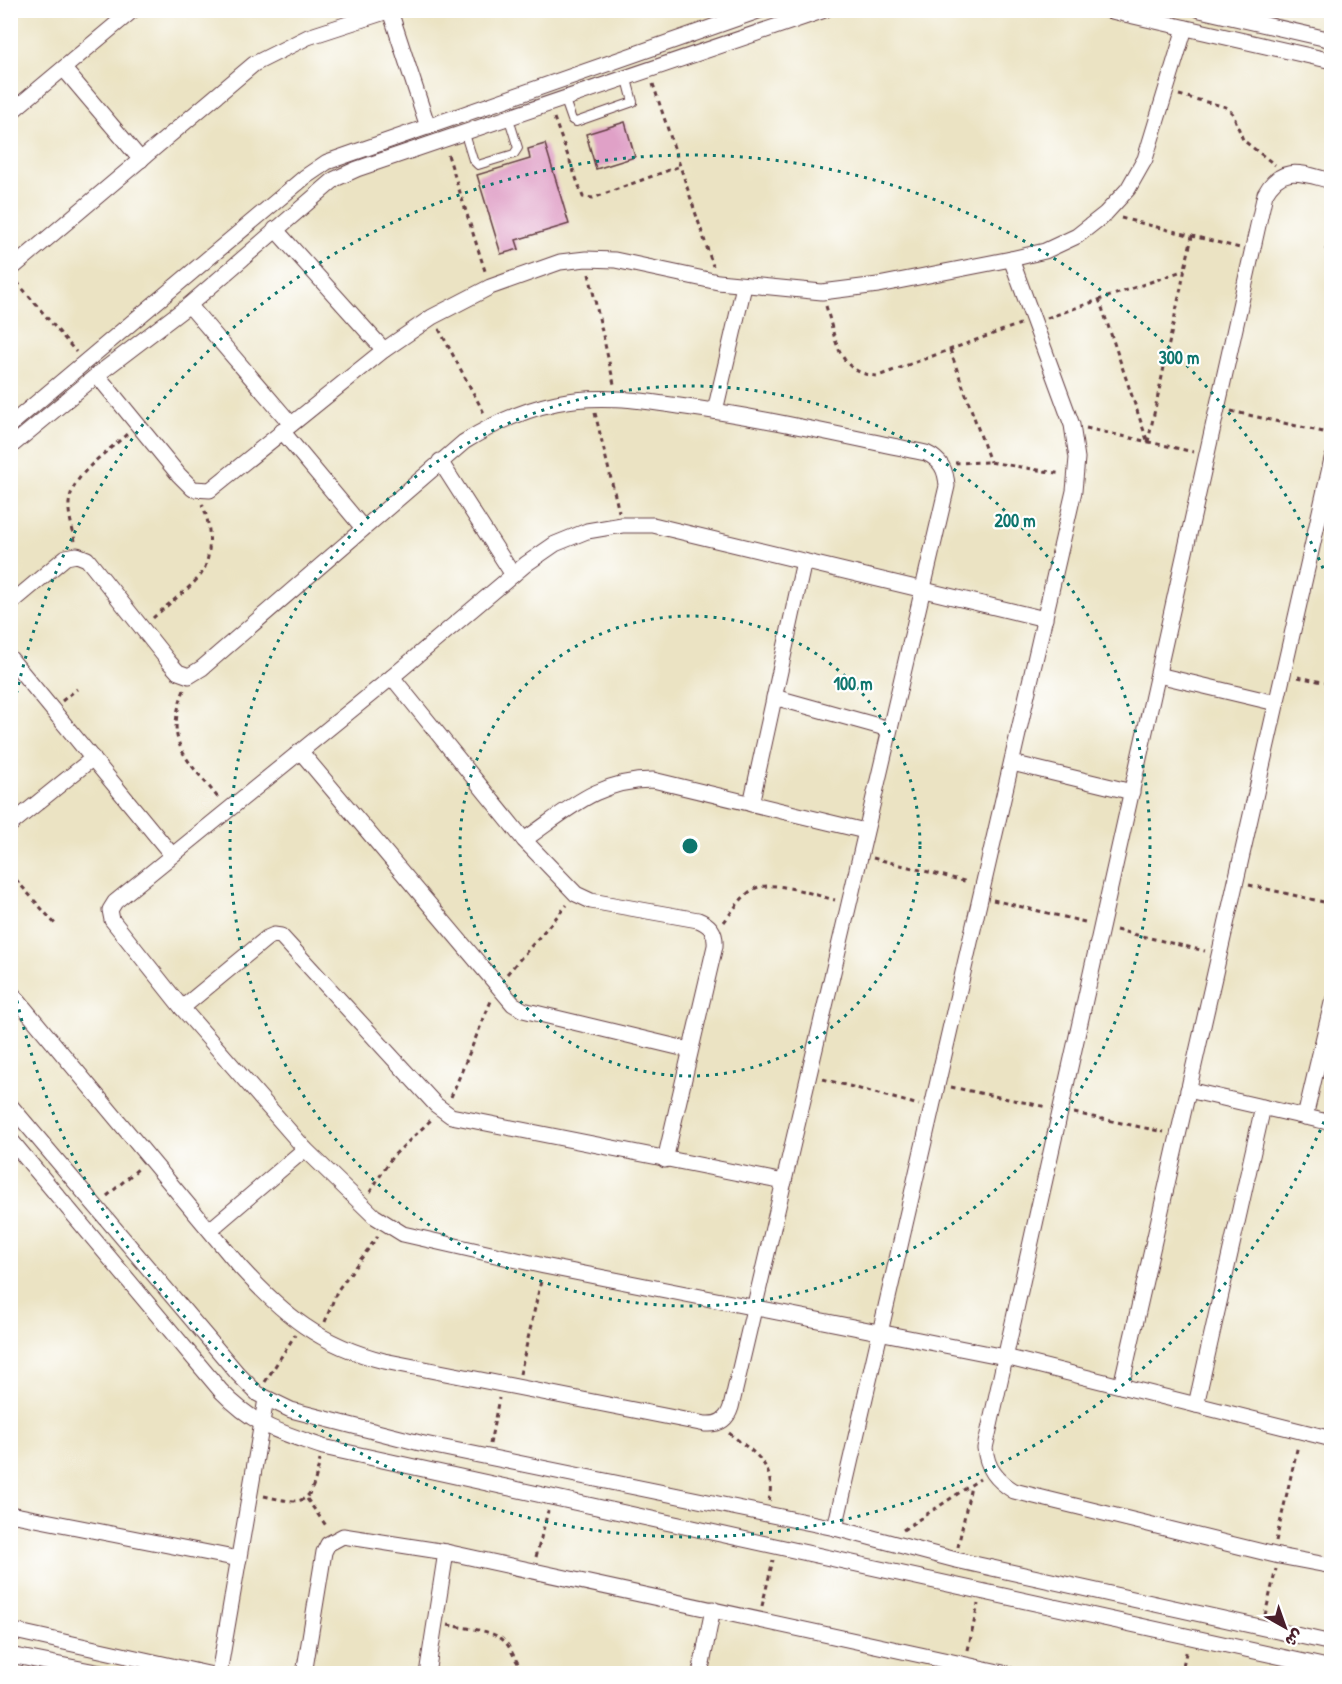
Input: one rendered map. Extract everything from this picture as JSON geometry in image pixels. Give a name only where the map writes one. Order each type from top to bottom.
[{"type":"street","points":[[10,113],[133,10]]},
{"type":"street","points":[[10,425],[316,169],[339,157],[761,10]]},
{"type":"street","points":[[10,447],[97,375],[189,305],[335,179],[825,10]]},
{"type":"street","points":[[1107,10],[1332,61]]},
{"type":"street","points":[[1200,10],[1332,39]]},
{"type":"street","points":[[10,272],[254,64],[308,37],[390,11],[428,127]]},
{"type":"street","points":[[721,25],[727,45]]},
{"type":"street","points":[[97,375],[193,489],[210,490],[384,350],[432,317],[490,287],[551,264],[586,258],[615,260],[718,282],[822,292],[878,285],[1011,259],[1045,250],[1077,236],[1105,214],[1128,189],[1145,159],[1185,28]]},
{"type":"street","points":[[64,69],[141,160]]},
{"type":"street","points":[[1332,181],[1287,173],[1273,181],[1265,194],[985,1448],[991,1471],[1001,1483],[1014,1491],[1276,1555],[1332,1566]]},
{"type":"street","points":[[275,229],[384,350]]},
{"type":"street","points":[[835,1528],[1045,619],[1075,476],[1077,458],[1072,425],[1011,259]]},
{"type":"street","points":[[715,411],[744,286]]},
{"type":"street","points":[[189,305],[363,528]]},
{"type":"street","points":[[10,604],[66,557],[77,555],[87,559],[178,672],[189,676],[202,668],[440,461],[491,426],[523,412],[557,402],[617,398],[715,411],[926,453],[941,464],[946,475],[947,486],[729,1414],[718,1423],[705,1424],[362,1355],[319,1337],[301,1326],[271,1300],[10,991]]},
{"type":"street","points":[[1121,1386],[1332,459]]},
{"type":"street","points":[[440,461],[513,575]]},
{"type":"street","points":[[1045,619],[653,525],[622,525],[587,531],[555,544],[513,575],[392,677],[115,902],[110,910],[112,920],[182,1008],[305,1149],[387,1226],[420,1240],[1005,1357],[1332,1439]]},
{"type":"street","points":[[751,804],[804,561]]},
{"type":"street","points":[[10,658],[172,855]]},
{"type":"street","points":[[1158,675],[1276,703]]},
{"type":"street","points":[[392,677],[524,840],[576,894],[591,901],[698,920],[705,922],[715,933],[715,946],[665,1160]]},
{"type":"street","points":[[774,697],[889,729]]},
{"type":"street","points":[[300,751],[504,996],[523,1010],[690,1050]]},
{"type":"street","points":[[12,821],[93,758]]},
{"type":"street","points":[[1012,763],[1132,792]]},
{"type":"street","points":[[524,840],[590,795],[609,785],[629,780],[653,780],[865,831]]},
{"type":"street","points":[[182,1008],[267,938],[274,935],[281,936],[441,1110],[463,1120],[784,1182]]},
{"type":"street","points":[[1305,1117],[1332,1003]]},
{"type":"street","points":[[1188,1090],[1332,1123]]},
{"type":"street","points":[[10,1105],[94,1207],[262,1397],[301,1413],[420,1443],[835,1528],[956,1560],[1332,1644]]},
{"type":"street","points":[[1196,1405],[1263,1107]]},
{"type":"street","points":[[10,1139],[221,1391],[240,1410],[261,1425],[323,1447],[776,1544],[1332,1668]]},
{"type":"street","points":[[210,1230],[305,1149]]},
{"type":"street","points":[[219,1674],[261,1425],[262,1397]]},
{"type":"street","points":[[13,1514],[239,1559]]},
{"type":"street","points":[[304,1674],[324,1551],[335,1538],[352,1536],[533,1570],[1008,1674]]},
{"type":"street","points":[[427,1674],[446,1552]]},
{"type":"street","points":[[700,1674],[713,1609]]},
{"type":"street","points":[[10,1629],[208,1674]]},
{"type":"street","points":[[10,1654],[106,1674]]},
{"type":"lane","points":[[565,100],[572,120],[576,122],[633,102],[627,79]]},
{"type":"lane","points":[[465,134],[473,160],[478,165],[514,154],[518,148],[509,119]]},
{"type":"path","points":[[648,71],[718,282]]},
{"type":"path","points":[[1167,92],[1226,107],[1233,114],[1243,141],[1287,173]]},
{"type":"path","points":[[549,105],[583,197],[593,198],[680,166]]},
{"type":"path","points":[[443,141],[490,287]]},
{"type":"path","points":[[1105,214],[1253,251]]},
{"type":"path","points":[[1332,222],[1326,249],[1332,263]]},
{"type":"path","points":[[1148,442],[1192,236]]},
{"type":"path","points":[[586,258],[617,398]]},
{"type":"path","points":[[822,292],[841,355],[849,368],[862,375],[878,376],[1185,270]]},
{"type":"path","points":[[10,272],[85,363]]},
{"type":"path","points":[[1099,300],[1148,442]]},
{"type":"path","points":[[432,317],[491,426]]},
{"type":"path","points":[[950,350],[990,462]]},
{"type":"path","points":[[591,398],[622,525]]},
{"type":"path","points":[[1218,408],[1332,434]]},
{"type":"path","points":[[77,555],[68,506],[71,491],[77,479],[138,425]]},
{"type":"path","points":[[1072,425],[1207,456]]},
{"type":"path","points":[[941,464],[990,462],[1075,476]]},
{"type":"path","points":[[143,627],[202,574],[208,552],[209,530],[204,508],[193,489]]},
{"type":"path","points":[[1283,673],[1332,684]]},
{"type":"path","points":[[189,676],[175,714],[176,738],[181,751],[228,810]]},
{"type":"path","points":[[859,855],[983,886]]},
{"type":"path","points":[[10,873],[56,925]]},
{"type":"path","points":[[1236,881],[1332,904]]},
{"type":"path","points":[[715,933],[744,897],[759,887],[776,886],[849,903]]},
{"type":"path","points":[[363,1205],[392,1157],[441,1110],[453,1093],[498,987],[576,894]]},
{"type":"path","points":[[809,1076],[932,1108]]},
{"type":"path","points":[[94,1207],[150,1159]]},
{"type":"path","points":[[319,1337],[337,1291],[387,1226]]},
{"type":"path","points":[[487,1457],[544,1266]]},
{"type":"path","points":[[262,1397],[301,1326]]},
{"type":"path","points":[[718,1423],[761,1458],[769,1470],[772,1483],[766,1514]]},
{"type":"path","points":[[1262,1628],[1301,1432]]},
{"type":"path","points":[[250,1494],[294,1503],[307,1499],[313,1490],[323,1447]]},
{"type":"path","points":[[886,1541],[991,1471]]},
{"type":"path","points":[[956,1560],[971,1485]]},
{"type":"path","points":[[533,1570],[551,1497]]},
{"type":"path","points":[[307,1499],[335,1538]]},
{"type":"path","points":[[10,1549],[13,1514]]},
{"type":"path","points":[[759,1619],[776,1544]]},
{"type":"path","points":[[965,1664],[981,1591]]},
{"type":"path","points":[[435,1622],[495,1635],[508,1646],[517,1663],[528,1674]]},
{"type":"path","points":[[1181,1674],[1190,1638]]},
{"type":"building","points":[[625,122],[635,157],[596,169],[586,134]]},
{"type":"building","points":[[545,144],[569,224],[516,240],[519,249],[501,254],[477,175],[530,159],[528,149]]}]
